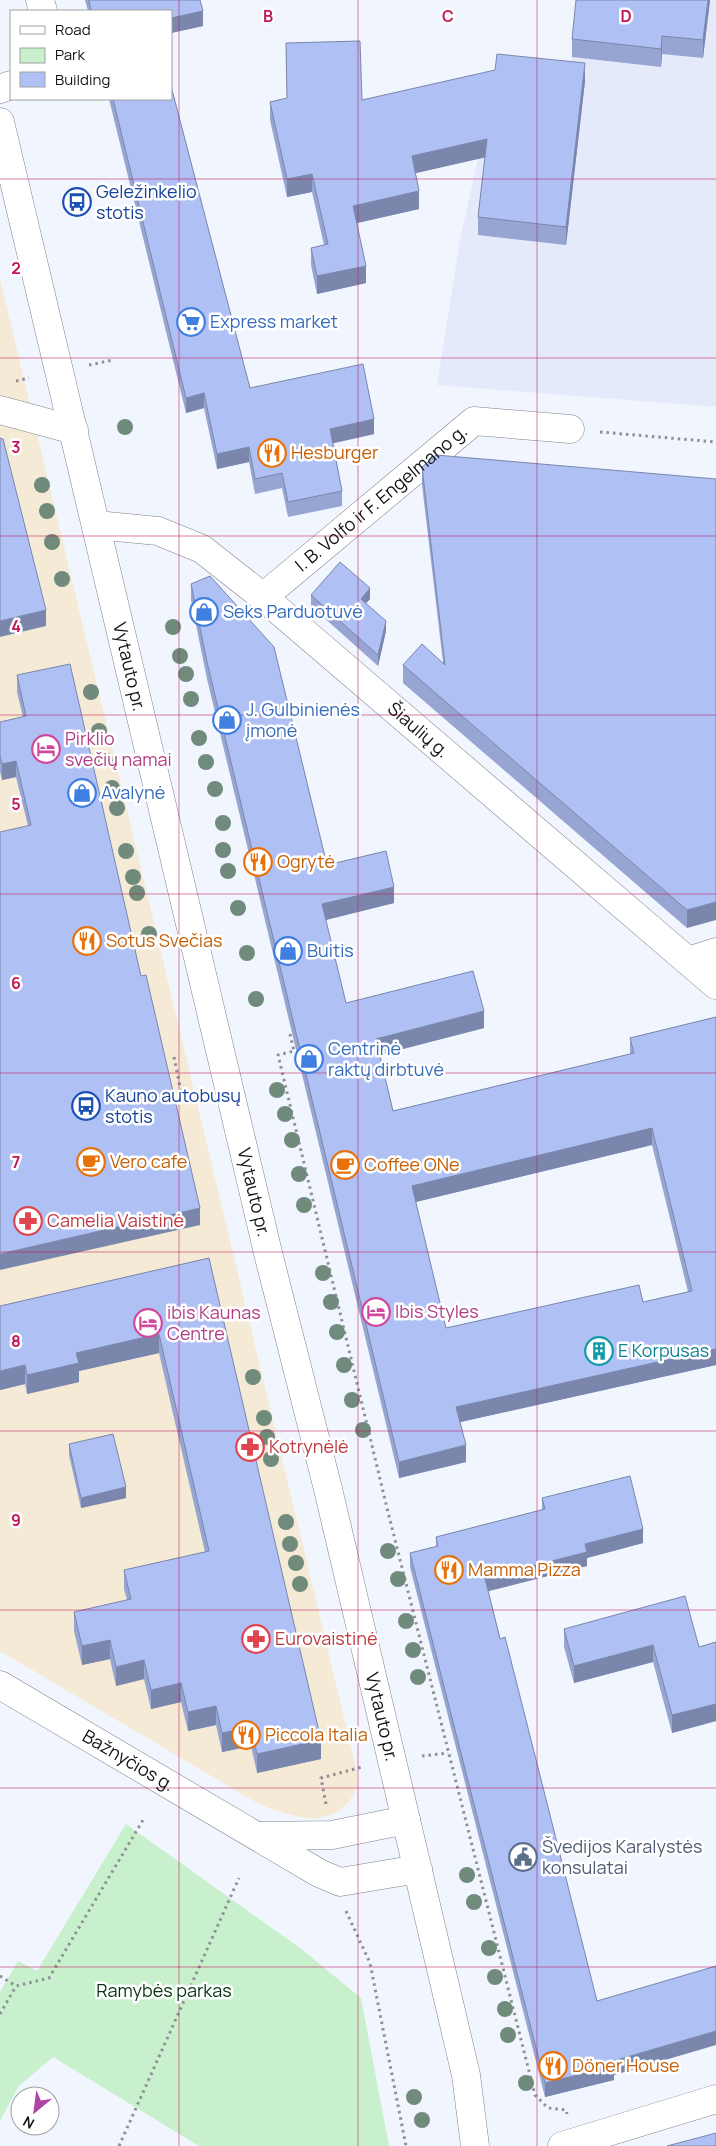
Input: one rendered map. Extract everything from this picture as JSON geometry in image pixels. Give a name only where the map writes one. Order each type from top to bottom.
[{"type":"main road","name":"Vytauto pr.","points":[[0,122],[269,1257],[328,1489],[418,1869],[466,2075],[476,2146]]},
{"type":"main road","points":[[0,410],[74,430]]},
{"type":"main road","name":"I. B. Volfo ir F. Engelmano g.","points":[[263,597],[474,421],[570,429]]},
{"type":"main road","name":"Šiaulių g.","points":[[96,525],[158,531],[202,549],[263,597],[716,985]]},
{"type":"main road","points":[[688,961],[716,952]]},
{"type":"main road","name":"Bažnyčios g.","points":[[0,1685],[319,1873],[340,1882],[418,1869]]},
{"type":"main road","points":[[255,1836],[332,1835],[406,1820]]},
{"type":"main road","points":[[567,2144],[716,2099]]},
{"type":"path","points":[[570,429],[716,442]]},
{"type":"path","points":[[290,1034],[294,1051],[278,1055],[387,1508],[535,2095],[548,2108],[566,2110],[567,2144]]},
{"type":"path","points":[[174,1058],[182,1097],[186,1096]]},
{"type":"path","points":[[0,1976],[16,1986],[49,1978],[143,1820]]},
{"type":"path","points":[[119,2146],[239,1878]]},
{"type":"path","points":[[346,1914],[370,1963],[406,2146]]},
{"type":"path","points":[[0,2014],[16,1986]]},
{"type":"shaded area","points":[[578,0],[716,0],[716,407],[437,385],[460,240],[497,72],[569,79]]},
{"type":"shaded area","points":[[0,279],[357,1772],[357,1787],[349,1802],[336,1813],[315,1819],[299,1817],[271,1809],[252,1800],[0,1651]]},
{"type":"green space","name":"Ramybės parkas","points":[[126,1824],[300,1948],[361,1998],[389,2146],[199,2146],[53,2057],[19,2086],[10,2086],[10,2103],[0,2121],[0,1992],[18,1961],[37,1971]]},
{"type":"building","points":[[89,0],[200,0],[203,11],[172,18],[172,10],[91,10]]},
{"type":"building","points":[[576,0],[708,0],[703,40],[662,36],[661,49],[572,39]]},
{"type":"building","points":[[360,41],[362,100],[495,70],[497,54],[585,63],[566,227],[478,217],[487,139],[412,156],[419,191],[353,206],[366,266],[317,276],[311,248],[328,244],[312,174],[287,179],[270,102],[287,98],[286,43]]},
{"type":"building","points":[[172,90],[250,388],[363,364],[374,419],[330,429],[342,491],[288,502],[282,473],[255,479],[249,447],[217,454],[204,393],[186,398],[113,100],[172,100]]},
{"type":"building","points":[[0,438],[3,439],[46,610],[0,621]]},
{"type":"building","points":[[436,455],[716,479],[716,902],[687,910],[403,665],[422,644],[445,665],[422,467]]},
{"type":"building","points":[[340,562],[370,588],[361,599],[386,621],[378,655],[311,595]]},
{"type":"building","points":[[210,576],[274,647],[327,865],[386,851],[394,887],[322,904],[346,1003],[473,971],[484,1011],[376,1039],[393,1111],[634,1053],[630,1038],[716,1017],[716,1349],[456,1407],[466,1445],[399,1462],[207,662],[191,584]],"holes":[[[652,1128],[692,1291],[643,1302],[639,1285],[446,1328],[412,1186]]]},
{"type":"building","name":"Kauno autobusų stotis","points":[[70,664],[141,976],[146,975],[200,1208],[0,1254],[0,832],[31,825],[16,761],[2,764],[0,756],[0,722],[26,716],[17,675]]},
{"type":"building","points":[[209,1258],[321,1740],[257,1754],[251,1727],[222,1733],[216,1706],[188,1712],[181,1683],[151,1690],[144,1660],[116,1667],[110,1640],[82,1646],[74,1612],[131,1599],[124,1570],[209,1551],[159,1334],[76,1353],[79,1363],[27,1375],[25,1365],[0,1371],[0,1306]]},
{"type":"building","points":[[113,1434],[126,1487],[81,1498],[69,1444]]},
{"type":"building","points":[[630,1476],[643,1529],[585,1544],[587,1552],[485,1578],[500,1639],[505,1637],[597,2001],[716,1966],[716,2031],[613,2061],[614,2066],[545,2083],[410,1553],[438,1546],[436,1537],[545,1509],[542,1498]]},
{"type":"building","points":[[685,1596],[699,1647],[716,1642],[716,1704],[672,1715],[653,1645],[574,1666],[564,1629]]},
{"type":"building","points":[[716,2133],[716,2146],[667,2146]]},
{"type":"place","name":"Geležinkelio stotis","points":[[77,202]]},
{"type":"place","name":"Express market","points":[[191,322]]},
{"type":"place","name":"Hesburger","points":[[272,453]]},
{"type":"place","name":"Seks Parduotuvė","points":[[204,612]]},
{"type":"place","name":"J. Gulbinienės įmonė","points":[[227,720]]},
{"type":"place","name":"Pirklio svečių namai","points":[[46,749]]},
{"type":"place","name":"Avalynė","points":[[82,793]]},
{"type":"place","name":"Ogrytė","points":[[258,862]]},
{"type":"place","name":"Sotus Svečias","points":[[87,941]]},
{"type":"place","name":"Buitis","points":[[288,951]]},
{"type":"place","name":"Centrinė raktų dirbtuvė","points":[[309,1059]]},
{"type":"place","name":"Kauno autobusų stotis","points":[[86,1106]]},
{"type":"place","name":"Vero cafe","points":[[91,1162]]},
{"type":"place","name":"Coffee ONe","points":[[345,1165]]},
{"type":"place","name":"Camelia Vaistinė","points":[[28,1221]]},
{"type":"place","name":"Ibis Styles","points":[[376,1312]]},
{"type":"place","name":"ibis Kaunas Centre","points":[[148,1323]]},
{"type":"place","name":"E Korpusas","points":[[599,1351]]},
{"type":"place","name":"Kotrynėlė","points":[[250,1447]]},
{"type":"place","name":"Mamma Pizza","points":[[449,1570]]},
{"type":"place","name":"Eurovaistinė","points":[[256,1639]]},
{"type":"place","name":"Piccola Italia","points":[[246,1735]]},
{"type":"place","name":"Švedijos Karalystės konsulatai","points":[[523,1857]]},
{"type":"place","name":"Döner House","points":[[553,2066]]}]
